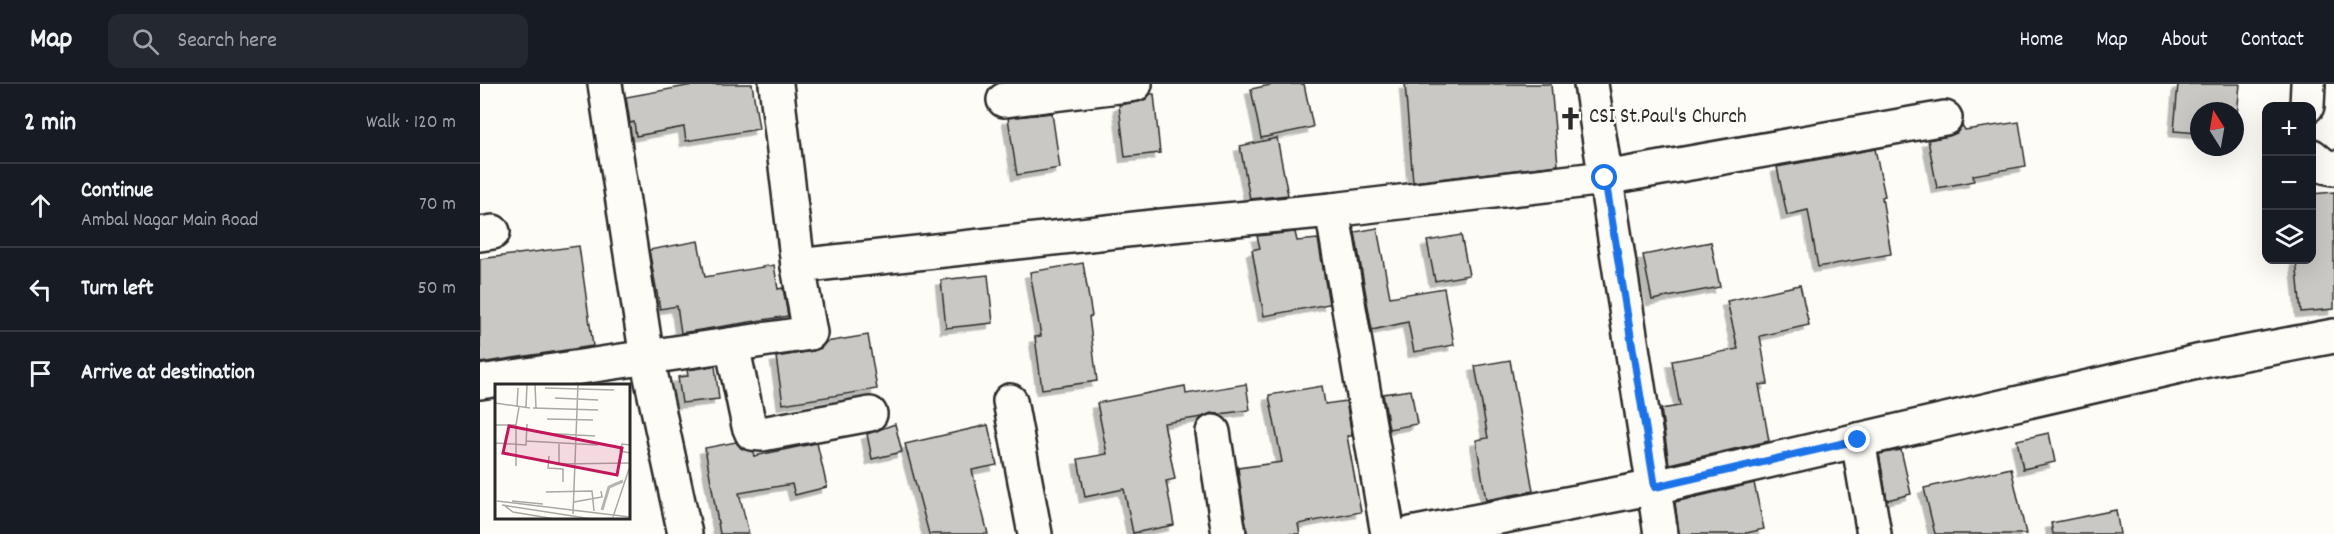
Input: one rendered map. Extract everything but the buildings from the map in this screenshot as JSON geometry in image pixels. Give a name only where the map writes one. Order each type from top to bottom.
[{"type":"street","points":[[604,84],[647,358],[682,519]]},
{"type":"street","points":[[480,382],[810,333],[798,266],[776,84]]},
{"type":"street","points":[[1004,100],[1135,84]]},
{"type":"street","points":[[1591,84],[1661,534]]},
{"type":"street","points":[[2307,102],[2308,84]]},
{"type":"street","points":[[798,266],[1162,226],[1332,210],[1605,178],[1945,118]]},
{"type":"street","points":[[2316,159],[2324,166],[2334,168]]},
{"type":"street","points":[[1332,210],[1388,534]]},
{"type":"street","points":[[1411,534],[1655,487],[2185,365],[2334,336]]},
{"type":"street","points":[[732,345],[752,433],[762,434],[870,414]]},
{"type":"street","points":[[1010,401],[1035,534]]},
{"type":"street","points":[[1213,432],[1227,534]]},
{"type":"street","points":[[1858,440],[1874,534]]},
{"type":"place","name":"CSI St.Paul's Church","points":[[1571,118]]},
{"type":"route","points":[[1605,178],[1655,487],[1858,440]]}]
